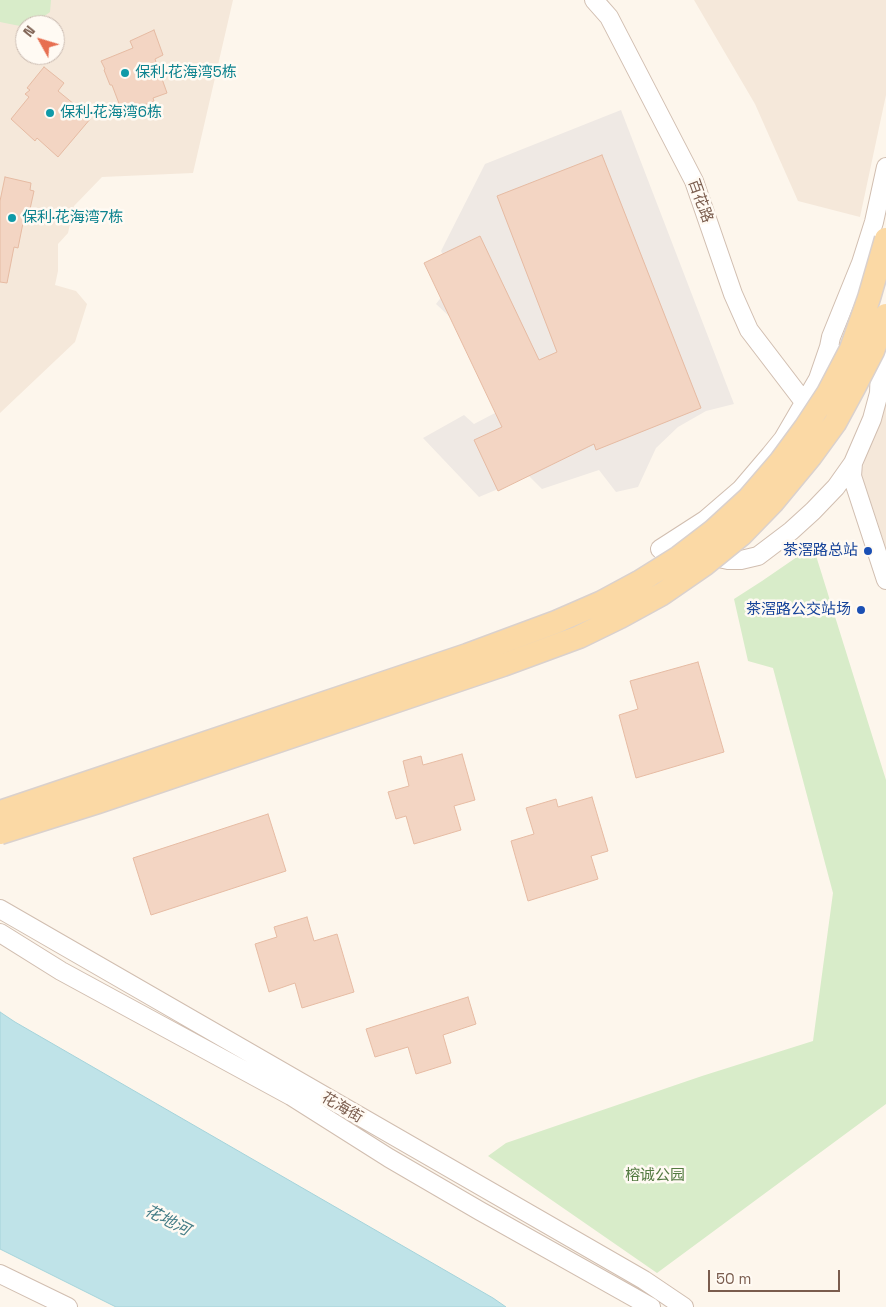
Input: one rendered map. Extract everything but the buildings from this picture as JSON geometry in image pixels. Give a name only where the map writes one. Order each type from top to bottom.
[{"type":"main road","points":[[0,812],[420,671],[556,622],[602,602],[679,557],[749,498],[780,462],[828,393],[851,349],[869,298],[886,239]]},
{"type":"main road","points":[[0,833],[98,802],[503,665],[578,637],[620,618],[662,594],[704,565],[741,535],[773,502],[811,456],[835,423],[855,386],[873,351],[886,315]]},
{"type":"street","name":"百花路","points":[[594,0],[609,17],[694,181],[733,294],[749,330],[804,402]]},
{"type":"street","points":[[767,549],[752,552],[741,550],[727,541],[721,532],[721,515],[727,505],[783,439],[818,379],[830,347],[831,337],[861,263],[874,222],[886,167]]},
{"type":"street","points":[[830,347],[833,354],[844,363],[857,369],[873,368],[883,361]]},
{"type":"street","points":[[741,488],[705,520],[660,549],[728,560],[742,560],[758,556],[813,511],[836,487],[853,463],[872,419],[879,393],[883,361]]},
{"type":"street","points":[[853,463],[852,476],[886,580]]},
{"type":"street","name":"花海街","points":[[0,909],[644,1280],[684,1307]]},
{"type":"street","name":"花海街","points":[[0,933],[61,971],[291,1096],[472,1207],[650,1307]]},
{"type":"street","points":[[0,1274],[68,1307]]},
{"type":"shaded area","points":[[0,0],[233,0],[193,173],[102,177],[74,206],[68,233],[58,244],[58,271],[55,285],[76,291],[87,304],[75,342],[0,413]]},
{"type":"shaded area","points":[[694,0],[886,0],[886,95],[860,217],[798,201],[755,104]]},
{"type":"shaded area","points":[[621,110],[734,404],[706,411],[678,427],[656,448],[638,487],[616,492],[599,470],[542,489],[529,476],[479,497],[423,438],[464,415],[474,424],[516,402],[479,344],[436,304],[454,280],[441,251],[485,164]]},
{"type":"shaded area","points":[[886,390],[886,548],[861,473]]},
{"type":"green space","points":[[0,0],[51,0],[50,12],[46,15],[15,15],[15,25],[0,22]]},
{"type":"green space","name":"榕诚公园","points":[[813,546],[886,780],[886,1104],[657,1273],[488,1156],[506,1143],[702,1076],[813,1041],[833,893],[773,668],[748,661],[734,599]]},
{"type":"water","name":"花地河","points":[[0,1012],[506,1307],[116,1307],[0,1249]]},
{"type":"place","name":"保利·花海湾5栋","points":[[125,73]]},
{"type":"place","name":"保利·花海湾6栋","points":[[50,113]]},
{"type":"place","name":"保利·花海湾7栋","points":[[12,218]]},
{"type":"place","name":"茶滘路总站","points":[[868,551]]},
{"type":"place","name":"茶滘路公交站场","points":[[861,610]]}]
